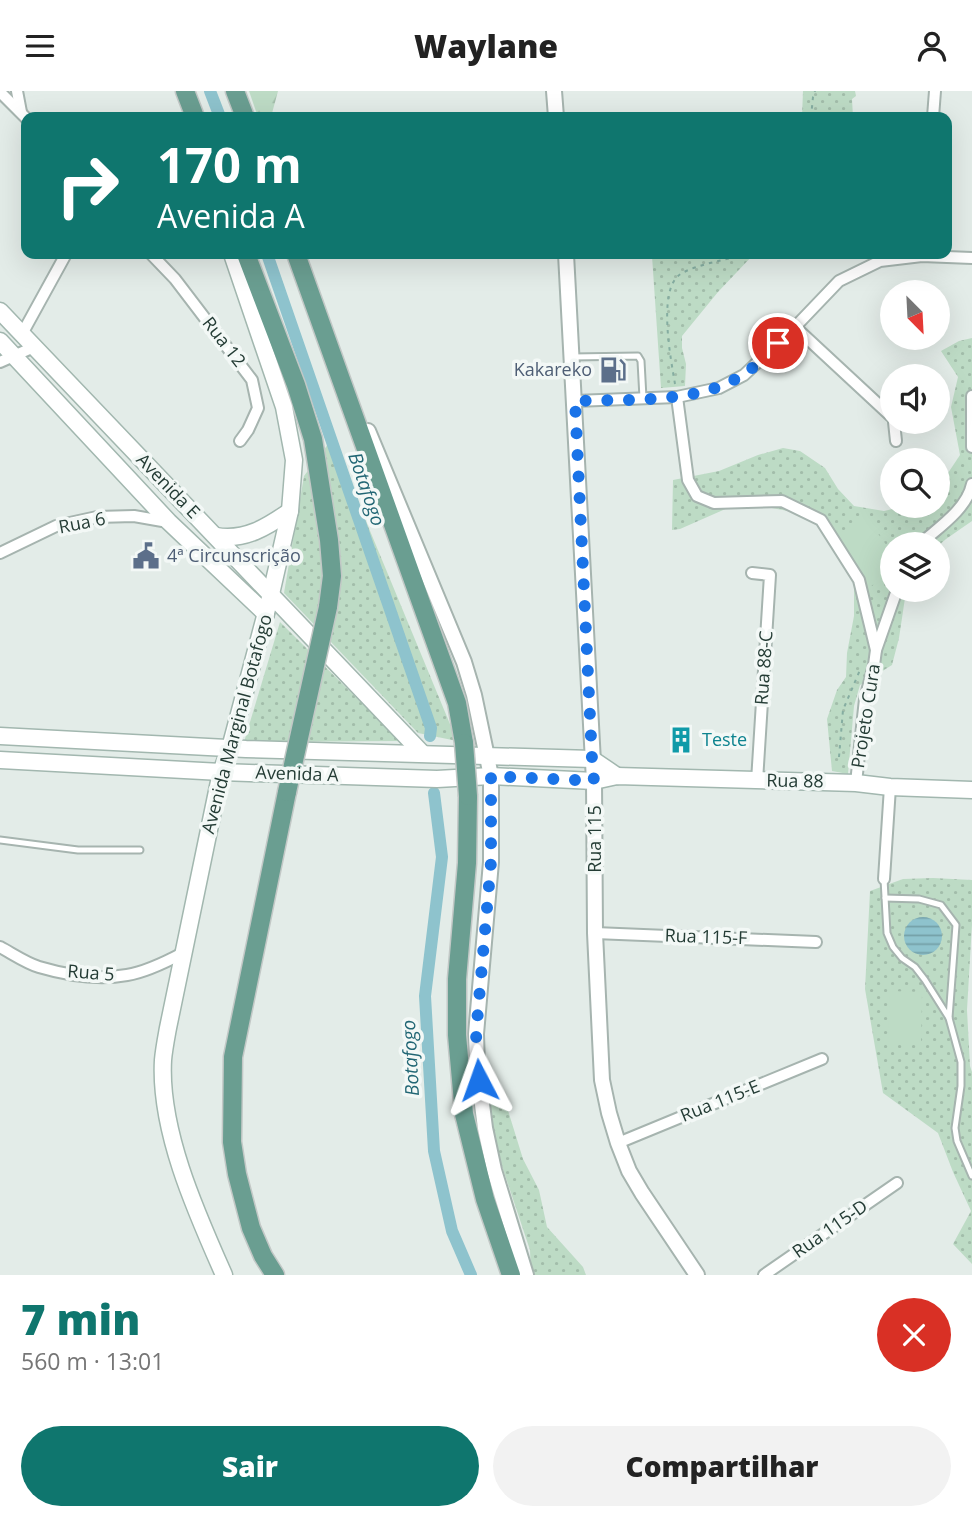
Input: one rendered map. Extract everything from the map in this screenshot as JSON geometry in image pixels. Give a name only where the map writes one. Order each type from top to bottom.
[{"type":"main road","points":[[185,91],[193,112]]},
{"type":"main road","points":[[235,91],[243,112]]},
{"type":"main road","name":"Avenida Marginal Botafogo","points":[[225,1275],[175,1148],[164,1089],[163,1060],[221,772],[266,614],[290,511],[294,460],[284,407],[234,259]]},
{"type":"main road","points":[[248,259],[296,385],[313,439],[332,576],[328,607],[233,1057],[232,1142],[237,1174],[251,1228],[275,1275]]},
{"type":"main road","points":[[298,259],[457,703],[464,743],[468,796],[467,863],[457,979],[460,1080],[468,1134],[485,1199],[510,1275]]},
{"type":"main road","name":"Avenida E","points":[[0,311],[422,753]]},
{"type":"main road","name":"Avenida E","points":[[0,341],[7,359],[169,522],[266,614]]},
{"type":"main road","points":[[216,536],[229,538],[251,534],[269,526],[290,511]]},
{"type":"main road","name":"Avenida A","points":[[0,736],[230,748],[592,759]]},
{"type":"main road","points":[[592,759],[617,776]]},
{"type":"main road","name":"Avenida A","points":[[0,760],[221,772],[437,779],[491,776],[594,781]]},
{"type":"main road","name":"Rua 88","points":[[594,781],[617,776],[856,783],[972,790]]},
{"type":"street","points":[[18,91],[23,112]]},
{"type":"street","points":[[554,91],[556,112]]},
{"type":"street","points":[[933,112],[935,91]]},
{"type":"street","points":[[0,92],[21,112]]},
{"type":"street","points":[[952,257],[972,258]]},
{"type":"street","points":[[22,334],[63,259]]},
{"type":"street","name":"Rua 12","points":[[156,259],[175,279],[253,380],[258,408],[240,441]]},
{"type":"street","name":"Rua 115","points":[[566,259],[594,781],[595,933],[602,1080],[618,1143],[629,1171],[697,1275]]},
{"type":"street","points":[[575,401],[677,397],[719,388],[744,375],[839,281],[880,261],[894,259]]},
{"type":"street","points":[[316,306],[464,662],[474,695],[491,776],[491,862],[476,1034],[477,1065],[485,1128],[494,1170],[526,1275]]},
{"type":"street","points":[[795,327],[880,407]]},
{"type":"street","points":[[7,359],[34,347]]},
{"type":"street","points":[[972,396],[972,447]]},
{"type":"street","name":"Projeto Cura","points":[[677,397],[688,480],[697,496],[714,503],[782,501],[821,520],[859,580],[876,650]]},
{"type":"street","points":[[895,434],[896,441]]},
{"type":"street","points":[[933,532],[956,511],[970,492],[972,484]]},
{"type":"street","name":"Rua 6","points":[[0,553],[56,526],[97,517],[134,516],[169,522]]},
{"type":"street","name":"Rua 88-C","points":[[752,573],[770,575],[757,781]]},
{"type":"street","name":"Projeto Cura","points":[[856,783],[865,699],[876,650],[893,602]]},
{"type":"street","points":[[884,879],[890,787]]},
{"type":"street","name":"Rua 115-F","points":[[595,933],[816,941]]},
{"type":"street","name":"Rua 5","points":[[1,951],[37,967],[102,977],[128,975],[165,963],[183,953]]},
{"type":"street","name":"Rua 115-E","points":[[618,1143],[822,1059]]},
{"type":"street","name":"Rua 115-D","points":[[764,1275],[897,1183]]},
{"type":"lane","points":[[572,357],[638,356],[641,361],[643,398]]},
{"type":"lane","points":[[0,840],[78,851],[140,851]]},
{"type":"lane","points":[[884,879],[887,933],[893,947],[915,967],[949,1018],[961,1062],[957,1141],[972,1176]]},
{"type":"lane","points":[[885,898],[919,898],[941,905],[956,925],[949,1018]]},
{"type":"path","points":[[812,112],[815,91]]},
{"type":"path","points":[[677,397],[668,337],[668,293],[677,276],[702,265],[728,259]]},
{"type":"path","points":[[839,757],[843,710],[864,661]]},
{"type":"green space","points":[[249,91],[278,91],[272,112],[256,112]]},
{"type":"green space","points":[[803,91],[855,91],[856,96],[852,99],[853,112],[802,112]]},
{"type":"green space","points":[[652,259],[749,259],[682,336],[686,364],[685,386],[661,388]]},
{"type":"green space","points":[[972,338],[972,521],[950,536],[950,532],[880,532],[880,602],[904,602],[899,638],[892,665],[860,685],[854,706],[848,774],[832,771],[827,719],[837,690],[846,677],[847,653],[854,616],[854,584],[841,550],[810,515],[755,505],[730,507],[672,530],[673,480],[719,471],[783,448],[800,451],[825,468],[838,489],[854,506],[880,510],[880,518],[950,518],[950,470],[960,455],[951,407],[958,377],[941,351],[950,350],[950,346]]},
{"type":"green space","points":[[332,439],[457,741],[418,733],[284,593],[304,476]]},
{"type":"green space","points":[[864,514],[880,536],[880,579],[869,588],[832,540]]},
{"type":"green space","points":[[280,622],[400,741],[244,742]]},
{"type":"green space","points":[[903,879],[972,880],[967,1010],[972,1072],[972,1264],[953,1244],[971,1211],[938,1133],[883,1093],[865,989],[870,891]]},
{"type":"green space","points":[[890,991],[922,992],[921,1043],[888,1043]]},
{"type":"green space","points":[[487,1081],[506,1104],[523,1159],[539,1190],[547,1227],[583,1267],[586,1275],[531,1275],[530,1250],[498,1154]]},
{"type":"water","points":[[923,917],[936,923],[942,936],[936,949],[923,955],[910,949],[904,936],[910,923]]},
{"type":"waterway","name":"Botafogo","points":[[210,91],[218,112]]},
{"type":"waterway","name":"Botafogo","points":[[269,259],[431,728],[430,736]]},
{"type":"waterway","name":"Botafogo","points":[[434,793],[442,857],[425,996],[434,1151],[452,1231],[471,1275]]},
{"type":"place","name":"Kakareko","points":[[613,370]]},
{"type":"place","name":"4ª Circunscrição","points":[[146,556]]},
{"type":"place","name":"Teste","points":[[681,740]]},
{"type":"route","points":[[479,1080],[476,1034],[491,862],[491,776],[594,781],[575,401],[677,397],[719,388],[744,375],[778,343]]}]
